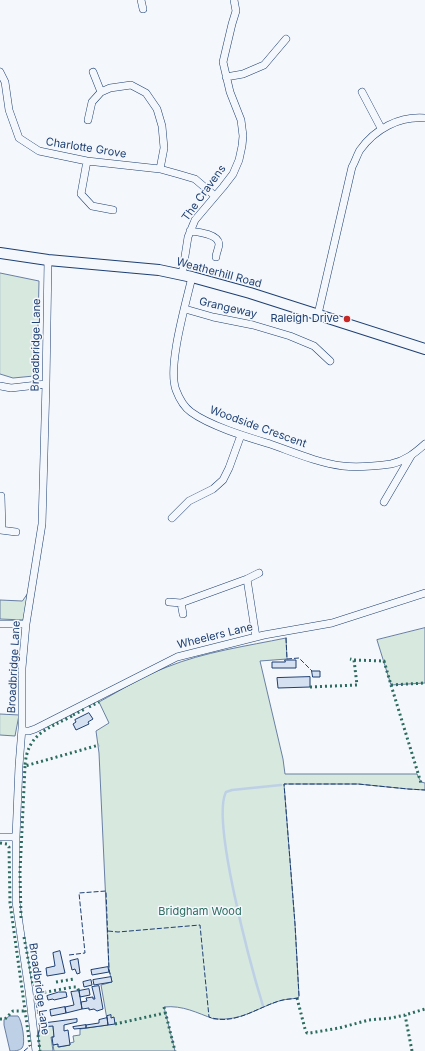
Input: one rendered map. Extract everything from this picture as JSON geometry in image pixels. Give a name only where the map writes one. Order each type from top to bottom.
[{"type":"street","points":[[141,0],[143,8]]},
{"type":"street","name":"The Cravens","points":[[187,276],[187,242],[190,231],[195,220],[233,174],[239,160],[242,146],[243,136],[241,120],[230,92],[223,62],[236,11],[234,0]]},
{"type":"street","points":[[226,76],[243,74],[264,65],[286,39]]},
{"type":"street","name":"Charlotte Grove","points":[[0,72],[4,82],[9,110],[19,138],[39,152],[87,161],[160,169],[195,179],[215,196]]},
{"type":"street","points":[[93,72],[101,92]]},
{"type":"street","points":[[88,120],[92,102],[101,92],[110,88],[131,85],[146,93],[157,108],[162,126],[164,148],[160,169]]},
{"type":"street","points":[[362,92],[381,128]]},
{"type":"street","points":[[318,314],[352,167],[359,151],[381,128],[414,118],[425,118]]},
{"type":"street","points":[[87,161],[81,194],[92,206],[113,210]]},
{"type":"street","name":"The Cravens","points":[[190,231],[212,236],[216,239],[219,244],[216,257]]},
{"type":"street","name":"Weatherhill Road","points":[[0,253],[48,260],[140,268],[187,276],[318,314],[425,349]]},
{"type":"street","name":"Broadbridge Lane","points":[[36,1051],[16,902],[16,838],[22,731],[22,668],[26,624],[42,524],[48,260]]},
{"type":"street","name":"Woodside Crescent","points":[[187,276],[185,309],[175,354],[173,371],[175,389],[181,402],[190,411],[201,418],[241,435],[317,460],[343,466],[393,464],[411,456],[425,444]]},
{"type":"street","name":"Grangeway","points":[[185,309],[213,317],[253,324],[290,336],[314,346],[330,361]]},
{"type":"street","points":[[0,386],[10,388],[46,384]]},
{"type":"street","points":[[172,518],[189,500],[213,489],[223,480],[241,435]]},
{"type":"street","name":"Woodside Crescent","points":[[384,502],[411,456]]},
{"type":"street","points":[[1,496],[1,530],[16,532]]},
{"type":"street","points":[[169,602],[181,603],[247,579],[259,573]]},
{"type":"street","points":[[247,579],[256,637]]},
{"type":"street","name":"Wheelers Lane","points":[[22,731],[34,729],[170,659],[256,637],[332,623],[425,593]]},
{"type":"street","points":[[181,603],[183,614]]},
{"type":"street","points":[[0,624],[26,624]]},
{"type":"street","points":[[0,838],[16,838]]},
{"type":"green space","points":[[0,273],[39,281],[37,371],[34,376],[13,378],[0,374]]},
{"type":"green space","points":[[31,589],[24,620],[0,619],[0,600],[22,601]]},
{"type":"green space","points":[[425,628],[425,683],[391,685],[377,640]]},
{"type":"green space","name":"Bridgham Wood","points":[[286,638],[287,659],[260,661],[283,759],[285,774],[417,774],[421,782],[425,783],[425,790],[358,784],[284,784],[295,924],[298,998],[281,1000],[248,1014],[224,1019],[214,1019],[184,1008],[164,1007],[175,1051],[54,1051],[53,1045],[58,1044],[59,1047],[70,1045],[70,1043],[74,1042],[73,1036],[80,1035],[80,1029],[108,1025],[101,985],[112,982],[109,970],[99,753],[96,731],[109,723],[99,702],[132,683],[181,662],[226,650]]},
{"type":"green space","points":[[0,714],[19,715],[15,736],[0,735]]},
{"type":"green space","points":[[53,1026],[54,1037],[51,1037],[53,1051],[40,1051],[38,1035],[40,1027]]},
{"type":"water","points":[[10,1016],[18,1016],[24,1037],[22,1048],[16,1051],[10,1051],[4,1025],[4,1020]]},
{"type":"building","points":[[285,660],[296,660],[296,668],[272,668],[272,662],[285,662]]},
{"type":"building","points":[[312,671],[320,671],[320,677],[313,677]]},
{"type":"building","points":[[310,677],[310,687],[278,688],[277,678]]},
{"type":"building","points":[[89,713],[93,719],[88,722],[89,724],[76,730],[73,724],[76,722],[75,720]]},
{"type":"building","points":[[60,951],[65,973],[47,976],[46,968],[55,966],[53,953]]},
{"type":"building","points":[[78,959],[80,973],[77,974],[75,969],[72,970],[70,961]]},
{"type":"building","points":[[108,967],[109,972],[92,975],[91,970]]},
{"type":"building","points":[[111,977],[112,982],[94,985],[93,980]]},
{"type":"building","points":[[91,980],[92,985],[84,987],[83,982]]},
{"type":"building","points":[[99,986],[103,1009],[97,1011],[94,1009],[89,1010],[89,1008],[82,1009],[81,1002],[87,1001],[86,998],[93,997],[93,999],[95,999],[92,987]]},
{"type":"building","points":[[89,989],[90,995],[80,997],[79,991]]},
{"type":"building","points":[[79,991],[82,1009],[66,1013],[65,1007],[74,1005],[71,992]]},
{"type":"building","points":[[59,992],[66,992],[67,997],[48,1000],[47,996]]},
{"type":"building","points":[[65,1007],[66,1013],[51,1016],[50,1010]]},
{"type":"building","points":[[111,1015],[111,1018],[114,1017],[115,1024],[108,1025],[107,1016]]},
{"type":"building","points":[[107,1018],[108,1025],[86,1028],[86,1025],[99,1023],[99,1020]]},
{"type":"building","points":[[77,1019],[77,1022],[64,1025],[64,1031],[68,1030],[70,1045],[58,1047],[58,1044],[53,1045],[53,1026],[40,1027],[39,1024]]},
{"type":"building","points":[[86,1025],[86,1028],[74,1029],[73,1027]]},
{"type":"waterway","points":[[263,1006],[250,961],[228,863],[224,833],[223,808],[226,792],[232,790],[281,785]]},
{"type":"hedge","points":[[310,687],[357,685],[354,660],[350,659]]},
{"type":"hedge","points":[[354,660],[384,661],[391,685],[425,683]]},
{"type":"hedge","points":[[391,685],[421,783]]},
{"type":"hedge","points":[[89,707],[99,702]]},
{"type":"hedge","points":[[73,715],[85,709]]},
{"type":"hedge","points":[[72,716],[47,729],[34,740],[27,755],[25,766],[99,745]]},
{"type":"hedge","points":[[21,918],[20,872],[25,766]]},
{"type":"hedge","points":[[0,843],[7,844],[9,847],[10,903],[30,1046]]},
{"type":"hedge","points":[[24,937],[33,985]]},
{"type":"hedge","points":[[56,982],[74,979]]},
{"type":"hedge","points":[[35,996],[41,993],[73,987],[77,987],[79,991]]},
{"type":"hedge","points":[[297,998],[307,1033],[339,1028],[369,1020],[405,1015]]},
{"type":"hedge","points":[[164,1007],[175,1051]]},
{"type":"hedge","points":[[412,1051],[405,1015],[425,1009]]},
{"type":"hedge","points":[[0,1019],[5,1019],[13,1011],[25,1011]]},
{"type":"hedge","points":[[115,1024],[165,1013]]},
{"type":"hedge","points":[[38,1035],[40,1051]]},
{"type":"fence","points":[[286,638],[287,659],[299,658],[312,671]]},
{"type":"fence","points":[[108,931],[118,932],[200,925],[209,1017],[218,1019],[236,1018],[279,1001],[298,998],[295,924],[284,784],[358,784],[425,790]]},
{"type":"fence","points":[[69,955],[85,953],[79,893],[106,891],[109,970],[111,977]]},
{"type":"fence","points":[[33,985],[40,988],[41,993]]},
{"type":"fence","points":[[35,996],[38,1014],[42,1013],[45,1019]]},
{"type":"fence","points":[[38,1035],[40,1027]]},
{"type":"fence","points":[[24,1051],[30,1046]]},
{"type":"place","name":"Raleigh Drive","points":[[347,319]]}]
